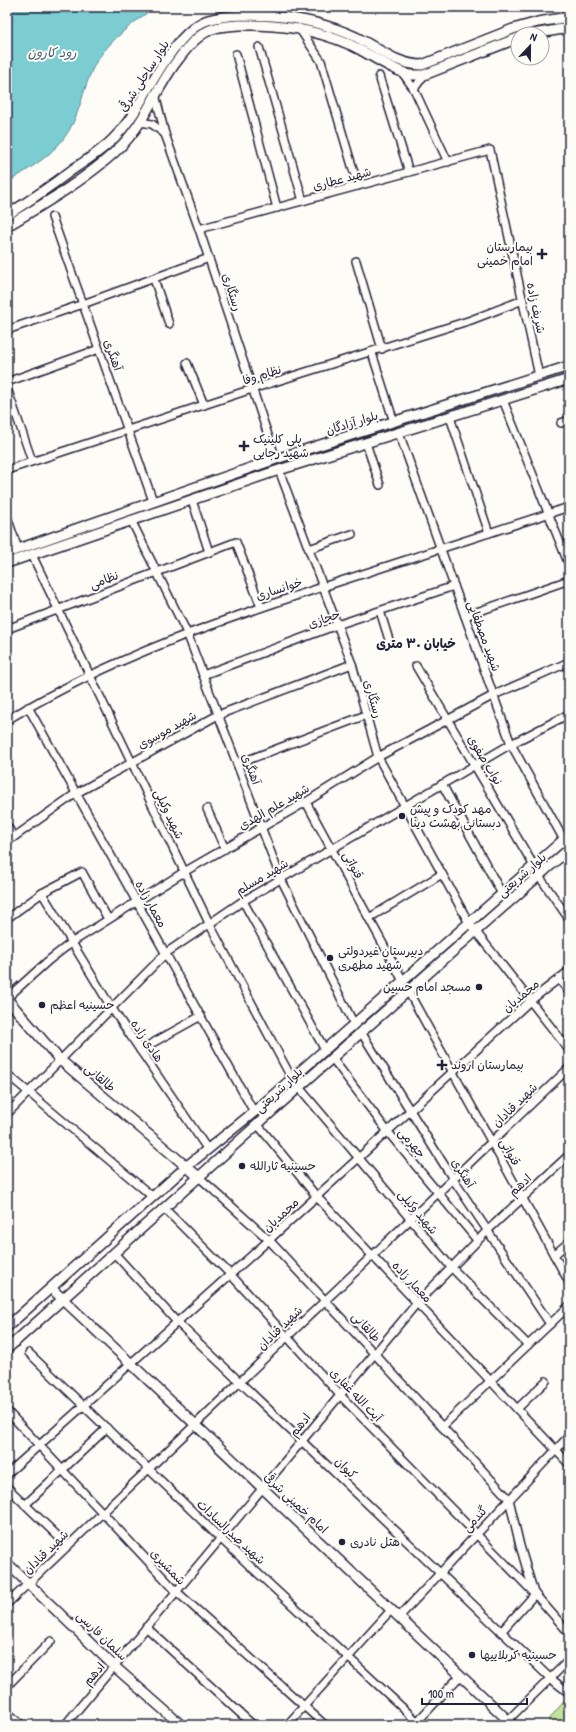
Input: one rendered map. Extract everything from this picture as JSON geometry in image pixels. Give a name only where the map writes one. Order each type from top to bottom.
[{"type":"main road","name":"بلوار ساحلی شرقی","points":[[7,215],[96,154],[115,137],[132,117],[156,75],[169,56],[196,26],[208,20],[225,17],[259,15],[293,17],[327,25],[357,38],[400,61],[411,65],[422,65],[513,29],[538,22],[569,17]]},
{"type":"main road","name":"بلوار ساحلی شرقی","points":[[7,226],[60,193],[102,162],[122,144],[140,122],[164,80],[192,43],[211,29],[226,26],[258,25],[299,28],[324,34],[353,46],[402,72],[424,75],[510,41]]},
{"type":"main road","points":[[550,31],[569,28]]},
{"type":"main road","name":"بلوار آزادگان","points":[[7,553],[153,500],[276,459],[569,366]]},
{"type":"main road","name":"بلوار آزادگان","points":[[7,563],[279,470],[569,379]]},
{"type":"main road","points":[[422,413],[426,424]]},
{"type":"main road","name":"بلوار شریعتی","points":[[7,1327],[187,1166],[254,1112],[566,838]]},
{"type":"main road","name":"بلوار شریعتی","points":[[7,1349],[200,1178],[298,1088],[569,849]]},
{"type":"main road","name":"طالقانی","points":[[7,998],[59,1059],[200,1178]]},
{"type":"main road","name":"امام خمینی شرقی","points":[[51,1288],[510,1723]]},
{"type":"main road","name":"سلمان فارسی","points":[[7,1563],[115,1667],[181,1725]]},
{"type":"street","points":[[299,28],[321,62],[358,186]]},
{"type":"street","points":[[259,47],[303,201]]},
{"type":"street","points":[[236,54],[277,208]]},
{"type":"street","points":[[402,72],[414,89],[448,162]]},
{"type":"street","points":[[414,89],[424,75]]},
{"type":"street","points":[[379,76],[408,172]]},
{"type":"street","name":"رستگاری","points":[[155,94],[165,134],[209,258],[276,459]]},
{"type":"street","points":[[140,122],[156,125],[165,134]]},
{"type":"street","name":"شهید عطاری","points":[[199,229],[490,150]]},
{"type":"street","name":"شریف زاده","points":[[490,150],[539,376]]},
{"type":"street","name":"آهنگری","points":[[52,217],[153,500]]},
{"type":"street","points":[[7,330],[154,279],[209,258]]},
{"type":"street","points":[[356,261],[382,349]]},
{"type":"street","points":[[154,279],[169,324]]},
{"type":"street","name":"نظام وفا","points":[[7,470],[252,389],[372,353],[472,320],[523,300]]},
{"type":"street","points":[[7,382],[99,349]]},
{"type":"street","points":[[372,353],[394,422]]},
{"type":"street","points":[[187,363],[204,405]]},
{"type":"street","points":[[7,388],[32,461]]},
{"type":"street","points":[[503,400],[569,565]]},
{"type":"street","points":[[450,417],[489,533]]},
{"type":"street","points":[[561,423],[569,420]]},
{"type":"street","name":"شهید مصطفایی","points":[[399,433],[511,744],[566,838]]},
{"type":"street","points":[[366,443],[380,485]]},
{"type":"street","name":"رستگاری","points":[[279,470],[352,664],[378,757],[469,924],[476,931]]},
{"type":"street","points":[[192,500],[209,552]]},
{"type":"street","name":"خوانساری","points":[[7,720],[28,707],[90,676],[187,633],[261,606],[569,507]]},
{"type":"street","points":[[7,517],[18,549]]},
{"type":"street","name":"آهنگری","points":[[132,520],[187,633],[281,879],[354,1024]]},
{"type":"street","points":[[309,549],[352,534]]},
{"type":"street","name":"نظامی","points":[[7,629],[156,571],[236,542],[261,606]]},
{"type":"street","name":"شهید وکیلی","points":[[32,555],[209,923],[292,1079],[358,1159],[451,1267],[528,1345]]},
{"type":"street","points":[[465,616],[569,580]]},
{"type":"street","name":"حجازی","points":[[203,675],[337,625],[454,586]]},
{"type":"street","points":[[380,611],[390,643]]},
{"type":"street","name":"شهید علم الهدی","points":[[7,998],[49,960],[71,943],[184,872],[306,802],[378,757],[494,696],[569,662]]},
{"type":"street","name":"شهید موسوی","points":[[7,842],[75,794],[218,715],[352,664]]},
{"type":"street","name":"نواب صفوی","points":[[416,666],[534,866]]},
{"type":"street","name":"معمار زاده","points":[[28,707],[75,794],[137,901],[254,1112]]},
{"type":"street","name":"شهید مسلم","points":[[7,1114],[59,1059],[166,953],[243,901],[474,765],[569,714]]},
{"type":"street","points":[[237,764],[366,715]]},
{"type":"street","points":[[442,784],[502,894]]},
{"type":"street","name":"قنواتی","points":[[306,802],[403,981]]},
{"type":"street","points":[[207,809],[225,849]]},
{"type":"street","points":[[7,826],[14,837]]},
{"type":"street","points":[[9,917],[42,893],[82,872],[108,919]]},
{"type":"street","points":[[369,918],[442,874]]},
{"type":"street","points":[[539,876],[569,919]]},
{"type":"street","name":"هادی زاده","points":[[42,893],[111,1007],[208,1150]]},
{"type":"street","points":[[243,901],[325,1050]]},
{"type":"street","points":[[476,931],[569,1050]]},
{"type":"street","name":"محمدیان","points":[[7,1474],[231,1275],[530,1001],[569,971]]},
{"type":"street","points":[[558,979],[569,992]]},
{"type":"street","name":"قنواتی","points":[[408,991],[569,1282]]},
{"type":"street","points":[[140,1050],[201,1016]]},
{"type":"street","name":"آهنگری","points":[[361,1032],[454,1179],[550,1324]]},
{"type":"street","name":"جهرمی","points":[[332,1058],[388,1132],[478,1240]]},
{"type":"street","name":"شهید قنادان","points":[[7,1604],[569,1068]]},
{"type":"street","points":[[7,1074],[153,1197]]},
{"type":"street","name":"معمار زاده","points":[[258,1125],[317,1197],[569,1464]]},
{"type":"street","name":"ادهم","points":[[65,1725],[115,1667],[146,1627],[339,1394],[417,1303],[488,1230],[569,1155]]},
{"type":"street","name":"طالقانی","points":[[200,1178],[269,1240],[509,1499]]},
{"type":"street","name":"آیت الله غفاری","points":[[165,1209],[231,1275],[339,1394],[535,1594]]},
{"type":"street","points":[[554,1255],[569,1242]]},
{"type":"street","name":"کیوان","points":[[114,1253],[177,1322],[501,1632],[550,1678],[569,1693]]},
{"type":"street","points":[[442,1427],[569,1306]]},
{"type":"street","name":"شهید صدرالسادات","points":[[29,1353],[220,1538],[349,1657],[418,1724]]},
{"type":"street","points":[[517,1409],[546,1381]]},
{"type":"street","name":"شمشیری","points":[[7,1411],[176,1591],[325,1725]]},
{"type":"street","points":[[25,1505],[107,1428]]},
{"type":"street","name":"گندمی","points":[[399,1617],[569,1436]]},
{"type":"street","points":[[7,1487],[68,1546]]},
{"type":"street","points":[[509,1499],[520,1546],[535,1594],[569,1633]]},
{"type":"street","points":[[501,1632],[535,1594]]},
{"type":"street","points":[[287,1725],[391,1610]]},
{"type":"street","points":[[146,1627],[253,1725]]},
{"type":"street","points":[[7,1686],[51,1640]]},
{"type":"street","points":[[510,1723],[550,1678],[569,1660]]},
{"type":"street","points":[[418,1724],[460,1676]]},
{"type":"street","points":[[7,1712],[22,1725]]},
{"type":"green space","points":[[567,1698],[569,1699],[569,1725],[554,1725],[548,1720]]},
{"type":"water","name":"رود کارون","points":[[7,7],[156,7],[120,34],[104,51],[93,68],[74,121],[64,138],[52,152],[7,183]]},
{"type":"place","name":"بیمارستان امام خمینی","points":[[542,254]]},
{"type":"place","name":"پلی کلینیک شهید رجایی","points":[[244,446]]},
{"type":"place","name":"مهد کودک و پیش دبستانی بهشت دینا","points":[[402,816]]},
{"type":"place","name":"دبیرستان غیردولتی شهید مطهری","points":[[330,958]]},
{"type":"place","name":"مسجد امام حسین","points":[[479,987]]},
{"type":"place","name":"حسینیه اعظم","points":[[42,1005]]},
{"type":"place","name":"بیمارستان اروند","points":[[442,1065]]},
{"type":"place","name":"حسینیه ثارالله","points":[[242,1166]]},
{"type":"place","name":"هتل نادری","points":[[342,1542]]},
{"type":"place","name":"حسینیه کربلاییها","points":[[472,1655]]},
{"type":"district","name":"خیابان ۳۰ متری","points":[[416,643]]}]
